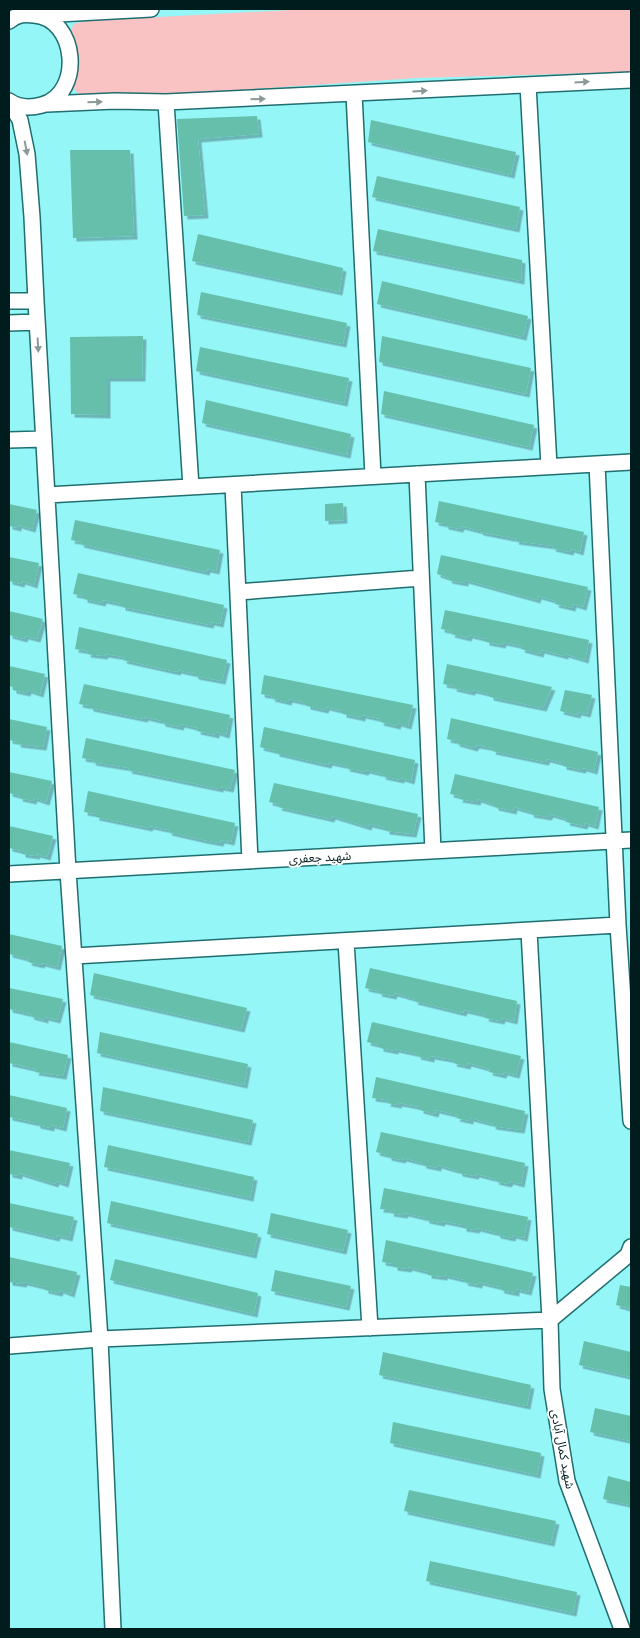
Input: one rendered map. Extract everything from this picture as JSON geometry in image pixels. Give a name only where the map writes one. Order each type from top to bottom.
[{"type":"street","points":[[9,20],[29,12],[151,9]]},
{"type":"street","points":[[29,12],[52,22],[60,30],[65,37],[71,65],[64,88],[56,98],[47,104]]},
{"type":"street","points":[[10,102],[20,107],[35,107],[47,104],[115,101],[166,102],[631,80]]},
{"type":"street","points":[[528,85],[548,466]]},
{"type":"street","points":[[354,94],[372,476]]},
{"type":"street","points":[[10,102],[20,120],[27,154],[32,217],[68,871],[100,1339],[113,1629]]},
{"type":"street","points":[[166,102],[191,487]]},
{"type":"street","points":[[9,301],[36,301]]},
{"type":"street","points":[[9,323],[37,322]]},
{"type":"street","points":[[9,440],[44,440]]},
{"type":"street","points":[[47,495],[631,462]]},
{"type":"street","points":[[597,464],[618,925],[631,1121]]},
{"type":"street","points":[[417,474],[433,851]]},
{"type":"street","points":[[233,485],[250,861]]},
{"type":"street","points":[[238,592],[421,578]]},
{"type":"street","name":"شهید جعفری","points":[[9,874],[631,840]]},
{"type":"street","points":[[74,956],[618,925]]},
{"type":"street","name":"شهید کمال آبادی","points":[[529,930],[552,1389],[567,1481],[622,1629]]},
{"type":"street","points":[[346,941],[370,1328]]},
{"type":"street","points":[[9,1346],[100,1339],[550,1320],[628,1255],[631,1247]]},
{"type":"shaded area","points":[[308,9],[631,9],[631,72],[417,78],[167,95],[80,96],[74,89],[71,29],[74,24],[85,21]]},
{"type":"building","points":[[257,116],[259,134],[198,139],[205,215],[184,216],[177,119]]},
{"type":"building","points":[[371,120],[516,152],[511,175],[368,142]]},
{"type":"building","points":[[70,150],[130,150],[134,236],[73,238]]},
{"type":"building","points":[[377,176],[520,207],[516,229],[372,197]]},
{"type":"building","points":[[378,229],[522,260],[521,281],[373,251]]},
{"type":"building","points":[[198,234],[343,268],[339,292],[192,261]]},
{"type":"building","points":[[382,281],[528,316],[523,337],[377,304]]},
{"type":"building","points":[[201,292],[347,323],[343,344],[197,315]]},
{"type":"building","points":[[143,336],[142,378],[107,378],[107,415],[71,414],[70,337]]},
{"type":"building","points":[[382,336],[531,368],[526,394],[379,362]]},
{"type":"building","points":[[200,347],[349,378],[344,403],[196,371]]},
{"type":"building","points":[[384,391],[534,425],[529,447],[381,414]]},
{"type":"building","points":[[206,400],[351,434],[347,455],[202,423]]},
{"type":"building","points":[[439,501],[584,532],[580,552],[571,549],[570,552],[552,548],[553,546],[515,541],[516,539],[461,526],[460,529],[445,526],[445,524],[435,522]]},
{"type":"building","points":[[343,503],[344,520],[325,521],[325,504]]},
{"type":"building","points":[[9,504],[37,510],[32,529],[18,525],[18,528],[9,526]]},
{"type":"building","points":[[75,520],[220,550],[216,571],[207,569],[206,572],[80,544],[81,542],[71,540]]},
{"type":"building","points":[[441,555],[588,587],[583,607],[573,604],[572,608],[555,604],[556,601],[538,596],[537,600],[465,580],[465,583],[448,580],[449,578],[437,574]]},
{"type":"building","points":[[9,557],[39,563],[34,585],[22,581],[21,584],[9,581]]},
{"type":"building","points":[[78,573],[224,605],[220,624],[211,622],[210,625],[122,607],[122,604],[103,600],[102,603],[84,599],[84,596],[73,594]]},
{"type":"building","points":[[445,610],[589,640],[585,660],[541,650],[540,654],[521,649],[522,646],[503,642],[502,645],[486,642],[486,639],[469,635],[468,638],[451,634],[452,631],[441,629]]},
{"type":"building","points":[[9,611],[43,619],[37,639],[25,636],[24,639],[9,635]]},
{"type":"building","points":[[79,627],[227,660],[222,681],[195,676],[195,674],[178,670],[177,672],[123,660],[124,657],[87,654],[88,651],[75,649]]},
{"type":"building","points":[[447,664],[552,687],[543,708],[490,697],[490,694],[473,690],[471,692],[443,684]]},
{"type":"building","points":[[9,666],[45,674],[40,694],[28,690],[27,693],[13,690],[13,687],[9,686]]},
{"type":"building","points":[[264,675],[413,705],[408,726],[398,723],[397,726],[380,722],[381,719],[362,715],[362,718],[343,714],[343,711],[326,707],[325,710],[307,706],[307,703],[289,699],[288,702],[271,698],[272,696],[261,694]]},
{"type":"building","points":[[84,684],[230,715],[226,735],[216,732],[216,735],[197,731],[198,728],[181,724],[180,727],[145,717],[144,719],[90,708],[90,706],[79,704]]},
{"type":"building","points":[[565,690],[592,695],[587,714],[578,712],[577,715],[560,711]]},
{"type":"building","points":[[451,718],[598,752],[594,771],[563,766],[563,763],[547,759],[545,762],[492,751],[493,748],[476,745],[474,748],[456,743],[456,741],[447,739]]},
{"type":"building","points":[[9,719],[47,727],[43,747],[17,744],[18,742],[9,740]]},
{"type":"building","points":[[264,727],[415,760],[411,781],[382,776],[383,774],[366,770],[365,772],[346,768],[347,766],[329,762],[328,765],[276,753],[276,751],[260,747]]},
{"type":"building","points":[[86,738],[235,770],[230,789],[220,787],[220,789],[128,770],[129,768],[92,762],[93,760],[82,758]]},
{"type":"building","points":[[9,772],[52,781],[46,802],[34,798],[33,801],[19,798],[20,796],[9,793]]},
{"type":"building","points":[[455,774],[599,807],[595,826],[585,823],[584,826],[566,822],[567,819],[550,814],[548,817],[530,814],[531,812],[514,807],[513,811],[495,807],[495,805],[478,799],[477,802],[459,799],[460,796],[450,794]]},
{"type":"building","points":[[274,783],[418,814],[413,834],[386,831],[386,828],[369,824],[368,827],[332,816],[331,819],[278,807],[279,804],[269,802]]},
{"type":"building","points":[[88,791],[235,823],[231,842],[221,840],[220,843],[203,840],[168,832],[169,830],[150,826],[149,828],[96,817],[96,814],[84,812]]},
{"type":"building","points":[[9,826],[53,836],[47,857],[37,854],[36,856],[22,854],[22,851],[9,848]]},
{"type":"building","points":[[9,934],[62,946],[57,967],[28,962],[29,959],[9,954]]},
{"type":"building","points":[[370,968],[517,1001],[514,1021],[502,1018],[501,1021],[485,1018],[486,1015],[464,1010],[463,1013],[414,1001],[415,999],[394,993],[393,996],[378,993],[379,991],[365,988]]},
{"type":"building","points":[[94,973],[247,1008],[241,1029],[90,995]]},
{"type":"building","points":[[9,988],[63,999],[57,1020],[45,1017],[45,1020],[30,1016],[31,1014],[9,1009]]},
{"type":"building","points":[[372,1022],[521,1056],[516,1075],[504,1072],[503,1075],[489,1072],[490,1069],[468,1063],[467,1066],[453,1063],[454,1060],[431,1056],[431,1059],[395,1049],[395,1051],[380,1048],[380,1045],[367,1042]]},
{"type":"building","points":[[100,1032],[248,1064],[244,1085],[97,1053]]},
{"type":"building","points":[[9,1042],[68,1055],[63,1076],[35,1072],[36,1069],[9,1063]]},
{"type":"building","points":[[376,1077],[525,1111],[521,1130],[492,1126],[493,1124],[470,1118],[470,1121],[456,1118],[458,1115],[436,1110],[435,1114],[420,1110],[420,1107],[387,1103],[388,1100],[372,1098]]},
{"type":"building","points":[[103,1087],[253,1120],[248,1142],[100,1111]]},
{"type":"building","points":[[9,1095],[67,1108],[63,1128],[51,1125],[51,1128],[9,1117]]},
{"type":"building","points":[[381,1132],[525,1163],[521,1184],[510,1181],[508,1184],[476,1174],[475,1176],[459,1173],[459,1171],[438,1165],[438,1168],[403,1158],[402,1160],[388,1157],[388,1155],[376,1152]]},
{"type":"building","points":[[108,1145],[254,1177],[250,1198],[104,1167]]},
{"type":"building","points":[[9,1150],[70,1163],[65,1184],[56,1181],[55,1184],[19,1173],[19,1176],[9,1174]]},
{"type":"building","points":[[384,1188],[528,1217],[524,1238],[513,1235],[512,1238],[497,1235],[497,1233],[477,1228],[476,1230],[463,1228],[463,1225],[426,1220],[426,1218],[405,1213],[404,1215],[390,1213],[391,1210],[380,1209]]},
{"type":"building","points":[[111,1201],[258,1234],[253,1255],[107,1223]]},
{"type":"building","points":[[9,1203],[74,1217],[69,1238],[57,1235],[56,1238],[9,1227]]},
{"type":"building","points":[[271,1213],[348,1230],[343,1251],[267,1234]]},
{"type":"building","points":[[386,1240],[533,1273],[528,1292],[516,1289],[516,1293],[479,1282],[479,1285],[444,1275],[444,1277],[428,1275],[428,1272],[409,1267],[408,1269],[394,1267],[394,1264],[382,1262]]},
{"type":"building","points":[[9,1257],[77,1272],[71,1294],[60,1290],[59,1293],[45,1290],[45,1287],[24,1282],[23,1284],[9,1282]]},
{"type":"building","points":[[115,1259],[258,1293],[254,1314],[110,1280]]},
{"type":"building","points":[[275,1270],[351,1286],[346,1307],[271,1291]]},
{"type":"building","points":[[620,1285],[631,1287],[631,1309],[616,1305]]},
{"type":"building","points":[[584,1341],[631,1352],[631,1377],[579,1365]]},
{"type":"building","points":[[383,1352],[531,1385],[527,1406],[379,1375]]},
{"type":"building","points":[[595,1408],[631,1416],[631,1441],[590,1432]]},
{"type":"building","points":[[393,1422],[541,1453],[537,1475],[390,1443]]},
{"type":"building","points":[[608,1476],[631,1482],[631,1505],[603,1499]]},
{"type":"building","points":[[409,1490],[556,1521],[551,1543],[404,1511]]},
{"type":"building","points":[[430,1561],[577,1592],[573,1613],[426,1581]]}]
